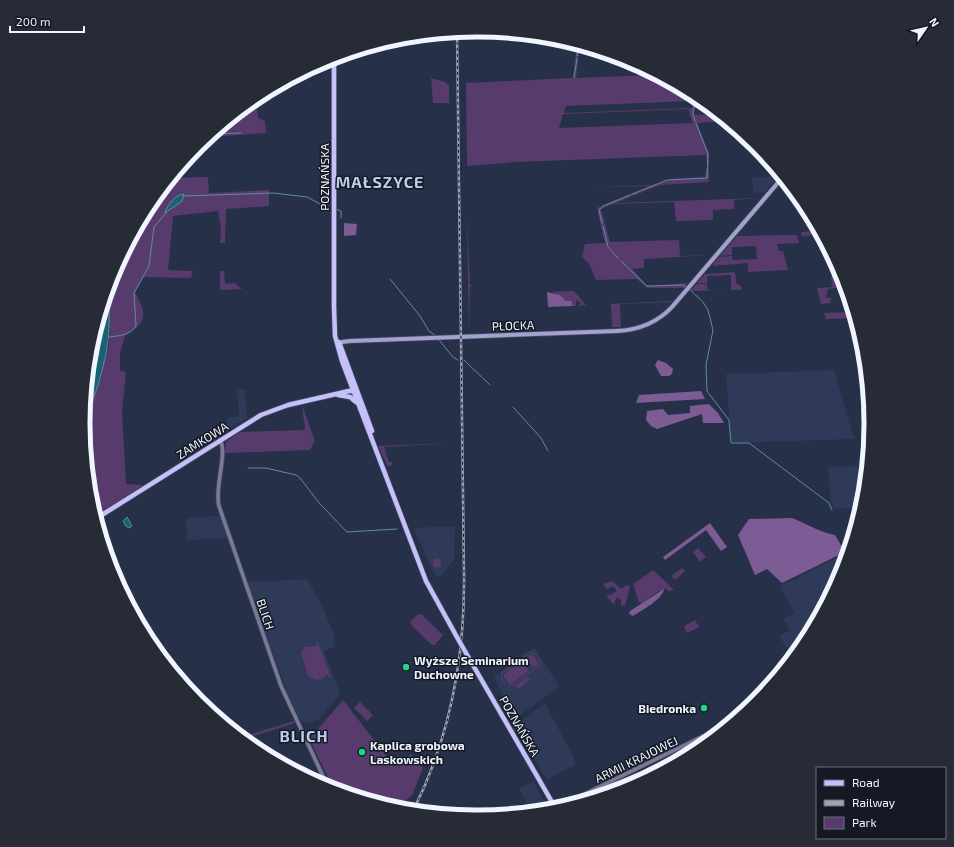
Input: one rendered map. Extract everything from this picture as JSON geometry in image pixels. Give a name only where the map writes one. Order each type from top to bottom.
[{"type":"main road","name":"POZNAŃSKA","points":[[334,64],[334,297],[339,341],[348,376],[360,403]]},
{"type":"main road","name":"PŁOCKA","points":[[339,341],[354,342],[621,331],[644,326],[668,311],[779,182]]},
{"type":"main road","name":"POZNAŃSKA","points":[[339,341],[360,403],[432,594],[552,803]]},
{"type":"main road","name":"PŁOCKA","points":[[339,341],[348,343],[354,342]]},
{"type":"main road","points":[[342,350],[348,343]]},
{"type":"main road","points":[[338,394],[348,388],[348,376]]},
{"type":"main road","points":[[354,392],[355,386]]},
{"type":"main road","name":"ZAMKOWA","points":[[102,514],[220,440],[271,411],[295,403],[354,392]]},
{"type":"main road","name":"ZAMKOWA","points":[[338,394],[350,397],[360,403]]},
{"type":"street","name":"BLICH","points":[[220,440],[223,448],[218,491],[219,506],[281,686],[324,779]]},
{"type":"street","name":"ARMII KRAJOWEJ","points":[[585,794],[705,735]]},
{"type":"shaded area","points":[[774,176],[776,179],[765,192],[753,193],[752,177]]},
{"type":"shaded area","points":[[184,194],[182,201],[165,213],[172,201],[178,196]]},
{"type":"shaded area","points":[[344,223],[357,224],[356,235],[344,236]]},
{"type":"shaded area","points":[[547,292],[560,295],[566,301],[571,301],[573,306],[548,307]]},
{"type":"shaded area","points":[[108,309],[109,329],[107,350],[91,406],[95,366],[99,354],[100,341]]},
{"type":"shaded area","points":[[658,360],[666,363],[673,369],[672,374],[669,376],[661,376],[655,365]]},
{"type":"shaded area","points":[[834,370],[854,439],[731,443],[726,374]]},
{"type":"shaded area","points":[[237,389],[245,389],[247,418],[226,430],[228,417],[239,417]]},
{"type":"shaded area","points":[[701,391],[705,399],[636,403],[639,395]]},
{"type":"shaded area","points":[[709,404],[718,413],[724,423],[703,423],[702,414],[657,429],[651,426],[646,420],[647,411],[663,409],[668,415],[690,413],[690,406]]},
{"type":"shaded area","points":[[859,466],[860,474],[854,508],[834,509],[831,503],[828,467]]},
{"type":"shaded area","points":[[220,516],[228,538],[187,540],[186,518]]},
{"type":"shaded area","points":[[127,517],[132,526],[129,528],[123,521]]},
{"type":"shaded area","points":[[792,518],[829,534],[835,535],[843,548],[841,554],[782,583],[767,569],[755,575],[738,535],[749,519]]},
{"type":"shaded area","points":[[710,523],[727,547],[721,551],[706,530],[665,560],[663,557]]},
{"type":"shaded area","points":[[455,526],[454,560],[439,578],[434,573],[413,528]]},
{"type":"shaded area","points":[[840,557],[824,594],[812,617],[788,653],[780,636],[790,630],[783,619],[794,613],[780,586]]},
{"type":"shaded area","points":[[307,579],[322,605],[334,635],[335,646],[324,651],[340,694],[319,719],[308,724],[300,720],[287,692],[247,582]]},
{"type":"shaded area","points":[[664,589],[660,597],[651,604],[633,616],[629,614],[630,611]]},
{"type":"shaded area","points":[[534,647],[559,686],[514,720],[494,677]]},
{"type":"shaded area","points":[[545,703],[575,760],[575,765],[547,780],[515,726]]},
{"type":"shaded area","points":[[533,781],[545,804],[529,807],[519,789]]},
{"type":"green space","points":[[576,50],[579,51],[576,78],[645,75],[690,101],[566,106],[564,113],[692,108],[693,103],[699,107],[694,108],[694,115],[709,114],[718,122],[697,123],[709,153],[709,166],[707,166],[706,155],[515,162],[467,166],[466,83],[573,78]],"holes":[[[689,109],[693,123],[559,128],[563,114]]]},
{"type":"green space","points":[[431,78],[445,82],[449,86],[449,103],[433,103]]},
{"type":"green space","points":[[257,106],[258,118],[265,121],[266,133],[218,136]]},
{"type":"green space","points":[[709,167],[709,182],[660,185],[633,196],[632,193],[650,186],[583,188],[654,185],[671,179],[705,177],[706,169]]},
{"type":"green space","points":[[208,177],[209,193],[269,190],[269,206],[226,209],[225,243],[220,243],[221,229],[218,211],[173,216],[168,270],[193,271],[191,278],[144,277],[135,292],[142,306],[143,317],[138,326],[125,336],[120,353],[120,371],[126,372],[122,411],[126,484],[143,485],[101,513],[94,474],[90,424],[91,406],[109,344],[110,334],[108,309],[120,276],[142,230],[179,178]]},
{"type":"green space","points":[[630,194],[631,197],[616,203],[760,198],[734,200],[734,209],[713,210],[713,220],[676,221],[674,202],[613,204],[601,209],[610,242],[679,240],[680,256],[711,255],[644,259],[644,268],[632,269],[647,286],[688,283],[684,288],[647,288],[637,279],[596,280],[589,264],[582,257],[585,244],[605,243],[597,208]]},
{"type":"green space","points":[[467,215],[470,285],[473,285],[470,287],[469,334]]},
{"type":"green space","points":[[813,231],[815,235],[802,236],[801,232]]},
{"type":"green space","points":[[797,235],[799,243],[777,244],[779,251],[783,251],[788,270],[748,272],[748,263],[712,266],[719,257],[732,256],[733,260],[757,259],[756,246],[732,247],[732,255],[720,256],[737,236]]},
{"type":"green space","points":[[220,271],[224,271],[225,284],[235,283],[242,289],[220,290]]},
{"type":"green space","points":[[735,272],[736,283],[741,286],[742,290],[731,290],[731,275],[707,276],[707,283],[697,283],[705,274]]},
{"type":"green space","points":[[831,276],[834,276],[839,288],[828,289],[826,298],[834,298],[830,300],[831,303],[821,304],[817,288],[832,287]]},
{"type":"green space","points":[[696,284],[707,284],[708,291],[690,291]]},
{"type":"green space","points":[[574,291],[586,305],[578,306],[581,303],[576,300],[576,306],[573,306],[570,301],[566,301],[560,295],[551,292]]},
{"type":"green space","points":[[679,293],[672,302],[620,304],[621,327],[612,327],[611,305],[609,304],[672,301]]},
{"type":"green space","points":[[847,312],[849,318],[826,319],[824,313]]},
{"type":"green space","points":[[100,341],[99,354],[95,366]]},
{"type":"green space","points":[[302,405],[315,441],[310,450],[225,453],[226,442],[240,432],[305,430]]},
{"type":"green space","points":[[455,443],[384,447],[389,462],[392,462],[392,465],[388,467],[378,446]]},
{"type":"green space","points":[[698,548],[706,557],[700,562],[693,552]]},
{"type":"green space","points":[[437,558],[442,563],[437,568],[432,563]]},
{"type":"green space","points":[[682,568],[685,571],[675,580],[671,576]]},
{"type":"green space","points":[[653,570],[674,590],[669,591],[665,588],[663,593],[659,591],[642,603],[639,602],[633,584]]},
{"type":"green space","points":[[612,581],[621,589],[627,585],[630,586],[625,606],[621,605],[621,600],[617,597],[614,604],[610,601],[607,594],[610,595],[617,591],[613,586],[607,589],[603,584]]},
{"type":"green space","points":[[421,614],[443,635],[435,645],[432,645],[411,625],[410,622],[417,615]]},
{"type":"green space","points":[[695,620],[699,627],[687,633],[684,626]]},
{"type":"green space","points":[[318,642],[331,677],[329,678],[328,674],[322,679],[316,680],[308,676],[301,653],[305,647],[317,646],[316,643]]},
{"type":"green space","points":[[529,652],[537,654],[541,661],[539,667],[513,686],[505,685],[501,679],[501,673]],"holes":[[[529,653],[537,655],[540,661],[539,665],[513,685],[506,685],[502,679],[502,674]]]},
{"type":"green space","points":[[532,654],[539,663],[533,668],[526,658]]},
{"type":"green space","points":[[521,661],[529,671],[510,685],[503,675]]},
{"type":"green space","points":[[527,677],[530,680],[518,689],[515,686]]},
{"type":"green space","points":[[343,700],[392,763],[396,765],[411,754],[423,768],[413,793],[414,794],[402,803],[377,797],[330,781],[310,738]]},
{"type":"green space","points":[[360,702],[373,715],[367,721],[354,708]]},
{"type":"green space","points":[[294,721],[295,723],[251,737],[249,735]]},
{"type":"waterway","points":[[577,56],[578,50]]},
{"type":"waterway","points":[[574,77],[577,59]]},
{"type":"waterway","points":[[695,104],[693,114],[695,121]]},
{"type":"waterway","points":[[602,223],[599,210],[603,206],[667,180],[707,178],[708,154],[696,123]]},
{"type":"waterway","points":[[221,134],[241,133]]},
{"type":"waterway","points":[[183,196],[273,193],[307,197],[322,205]]},
{"type":"waterway","points":[[336,209],[341,211],[341,218]]},
{"type":"waterway","points":[[109,337],[127,333],[136,326],[134,293],[149,266],[154,227],[166,213]]},
{"type":"waterway","points":[[603,226],[608,247],[618,258]]},
{"type":"waterway","points":[[621,261],[647,286],[682,285],[686,287]]},
{"type":"waterway","points":[[390,279],[420,316],[429,331],[436,336]]},
{"type":"waterway","points":[[689,289],[703,302],[708,310],[713,330],[706,365],[707,391],[729,420],[731,443],[749,443],[829,503],[832,510]]},
{"type":"waterway","points":[[439,340],[453,357],[458,360]]},
{"type":"waterway","points":[[464,360],[490,385]]},
{"type":"waterway","points":[[513,407],[541,438],[548,451]]},
{"type":"waterway","points":[[248,468],[266,468],[296,475],[320,504],[347,532],[397,529]]},
{"type":"railway","points":[[416,805],[437,754],[446,725],[458,665],[464,604],[457,38]]},
{"type":"place","name":"Wyższe Seminarium Duchowne","points":[[406,667]]},
{"type":"place","name":"Biedronka","points":[[704,708]]},
{"type":"place","name":"Kaplica grobowa Laskowskich","points":[[362,752]]},
{"type":"district","name":"MAŁSZYCE","points":[[380,181]]},
{"type":"district","name":"BLICH","points":[[304,735]]}]
